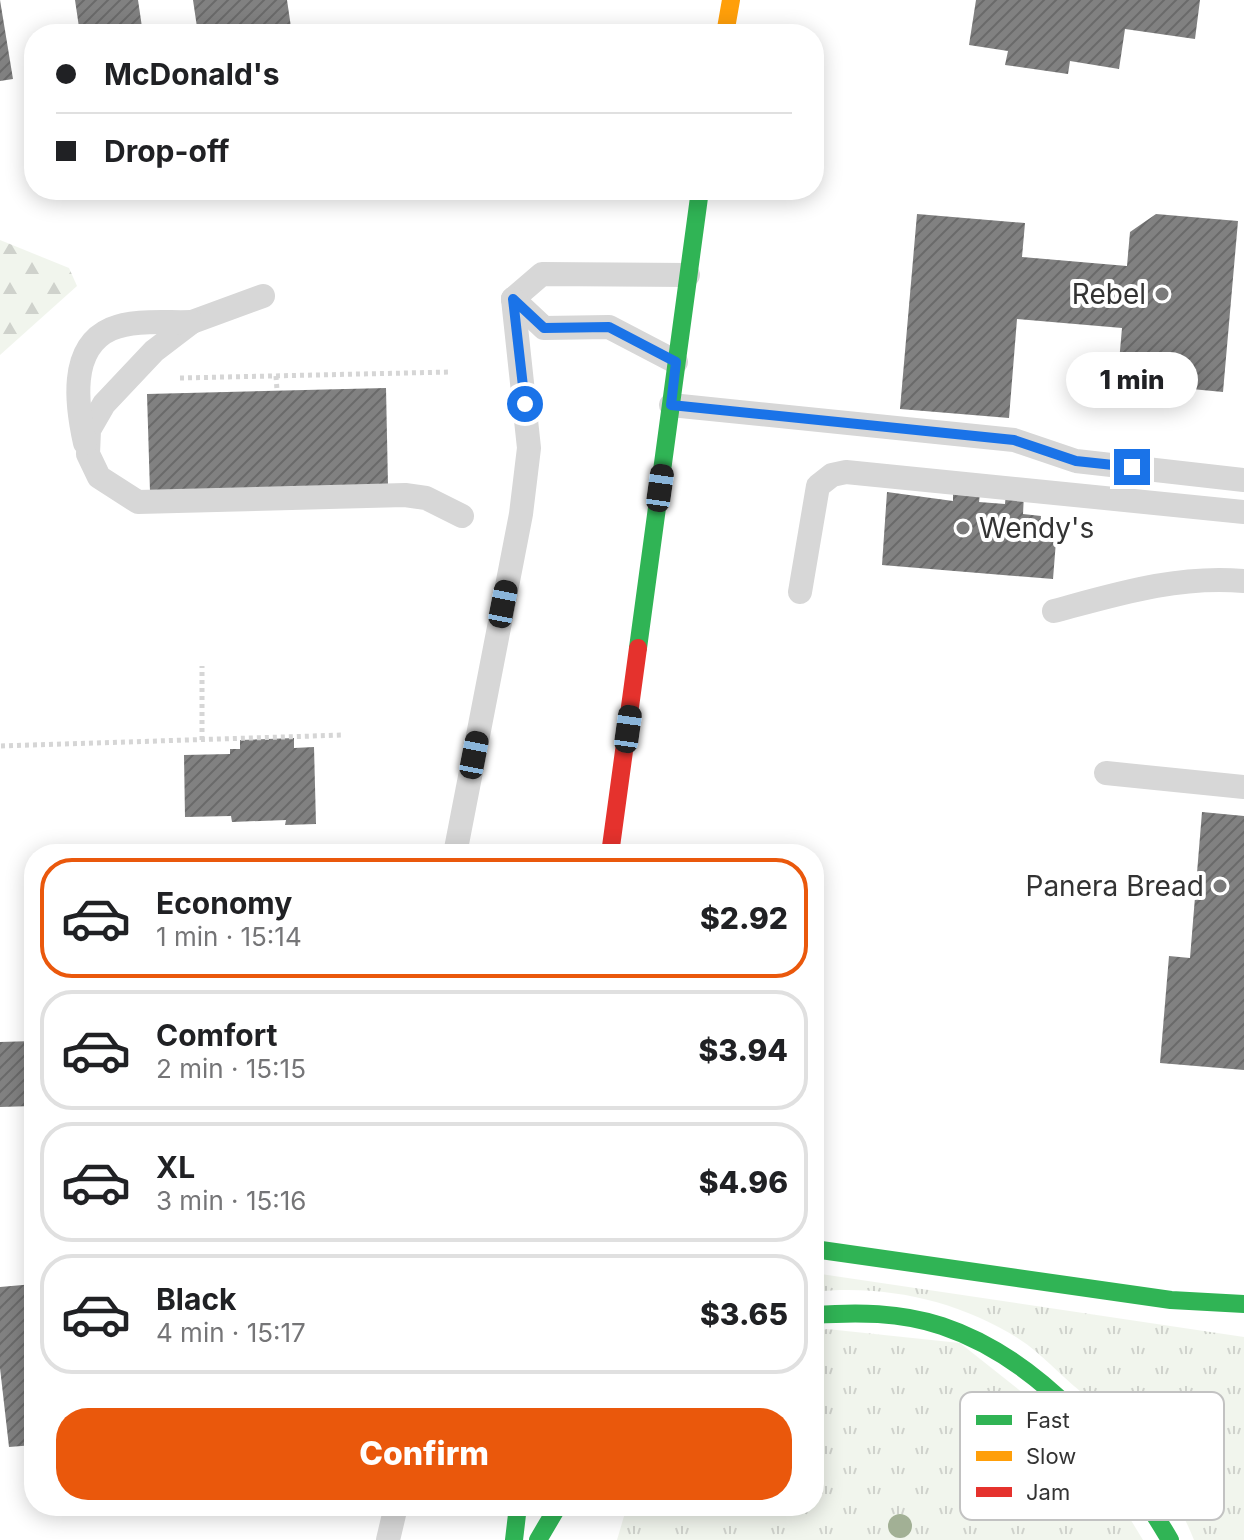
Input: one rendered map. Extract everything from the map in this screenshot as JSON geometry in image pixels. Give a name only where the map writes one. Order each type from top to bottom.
[{"type":"main road","points":[[727,24],[731,0]]},
{"type":"main road","points":[[611,844],[699,200]]},
{"type":"main road","points":[[824,1250],[1171,1300],[1244,1304]]},
{"type":"main road","points":[[824,1315],[880,1312],[959,1333],[997,1353],[1044,1392]]},
{"type":"main road","points":[[514,1540],[517,1516]]},
{"type":"main road","points":[[538,1540],[552,1516]]},
{"type":"main road","points":[[1157,1520],[1170,1540]]},
{"type":"lane","points":[[513,299],[542,274],[688,275]]},
{"type":"lane","points":[[263,296],[192,322],[113,328],[98,337],[87,349],[78,390],[88,454],[99,477],[138,502],[405,495],[426,498],[462,516]]},
{"type":"lane","points":[[513,299],[544,328],[609,327],[676,362]]},
{"type":"lane","points":[[457,844],[521,514],[529,448],[513,299]]},
{"type":"lane","points":[[88,454],[89,430],[104,404],[154,351],[192,322]]},
{"type":"lane","points":[[671,405],[1014,440],[1076,461],[1244,480]]},
{"type":"lane","points":[[800,592],[818,486],[832,475],[846,472],[1244,512]]},
{"type":"lane","points":[[1054,611],[1152,584],[1219,579],[1244,581]]},
{"type":"lane","points":[[1106,773],[1244,787]]},
{"type":"lane","points":[[388,1540],[394,1516]]},
{"type":"path","points":[[167,378],[451,372]]},
{"type":"path","points":[[276,376],[277,390]]},
{"type":"path","points":[[202,666],[202,740]]},
{"type":"path","points":[[1,746],[344,735]]},
{"type":"green space","points":[[0,240],[69,268],[77,286],[0,355]]},
{"type":"green space","points":[[824,1274],[1244,1337],[1244,1540],[1194,1540],[1185,1520],[1224,1520],[1224,1392],[1082,1392],[1019,1339],[972,1314],[894,1293],[824,1291]]},
{"type":"green space","points":[[824,1330],[960,1343],[1022,1392],[960,1392],[960,1520],[1131,1520],[1143,1540],[617,1540],[624,1516],[824,1516]]},
{"type":"building","points":[[0,0],[13,79],[0,81]]},
{"type":"building","points":[[75,0],[138,0],[142,24],[79,24]]},
{"type":"building","points":[[193,0],[287,0],[291,24],[197,24]]},
{"type":"building","points":[[976,0],[1200,0],[1195,39],[1125,29],[1119,69],[1070,61],[1068,74],[1005,65],[1008,51],[969,45]]},
{"type":"building","points":[[917,214],[1025,223],[1022,257],[1127,266],[1130,232],[1156,214],[1238,221],[1223,392],[1139,384],[1119,362],[1122,328],[1017,319],[1009,418],[900,409]]},
{"type":"building","points":[[386,388],[388,486],[150,492],[147,394]]},
{"type":"building","name":"Wendy's","points":[[953,491],[980,493],[979,502],[1005,504],[1006,492],[1024,494],[1023,514],[1041,516],[1039,539],[1056,541],[1053,579],[882,565],[887,492],[953,501]]},
{"type":"building","points":[[294,738],[294,748],[314,747],[316,824],[285,825],[286,820],[232,822],[231,816],[185,817],[184,755],[230,754],[230,749],[240,749],[240,740]]},
{"type":"building","name":"Panera Bread","points":[[1202,812],[1244,816],[1244,1070],[1160,1063],[1169,956],[1190,958]]},
{"type":"building","points":[[24,1041],[24,1106],[0,1107],[0,1042]]},
{"type":"building","points":[[24,1285],[24,1446],[9,1447],[0,1368],[0,1287]]},
{"type":"traffic: fast","points":[[638,648],[699,200]]},
{"type":"traffic: fast","points":[[824,1250],[1171,1300],[1244,1304]]},
{"type":"traffic: fast","points":[[824,1314],[878,1314],[942,1326],[978,1341],[1012,1361],[1052,1392]]},
{"type":"traffic: fast","points":[[514,1540],[517,1516]]},
{"type":"traffic: fast","points":[[538,1540],[552,1516]]},
{"type":"traffic: fast","points":[[1158,1520],[1170,1540]]},
{"type":"traffic: slow","points":[[727,24],[731,0]]},
{"type":"traffic: jam","points":[[611,844],[638,648]]},
{"type":"place","name":"Rebel","points":[[1162,294]]},
{"type":"place","name":"Wendy's","points":[[963,528]]},
{"type":"place","name":"Panera Bread","points":[[1220,886]]},
{"type":"route","points":[[525,404],[513,299],[544,328],[609,327],[676,362],[671,405],[1014,440],[1076,461],[1132,467]]}]
